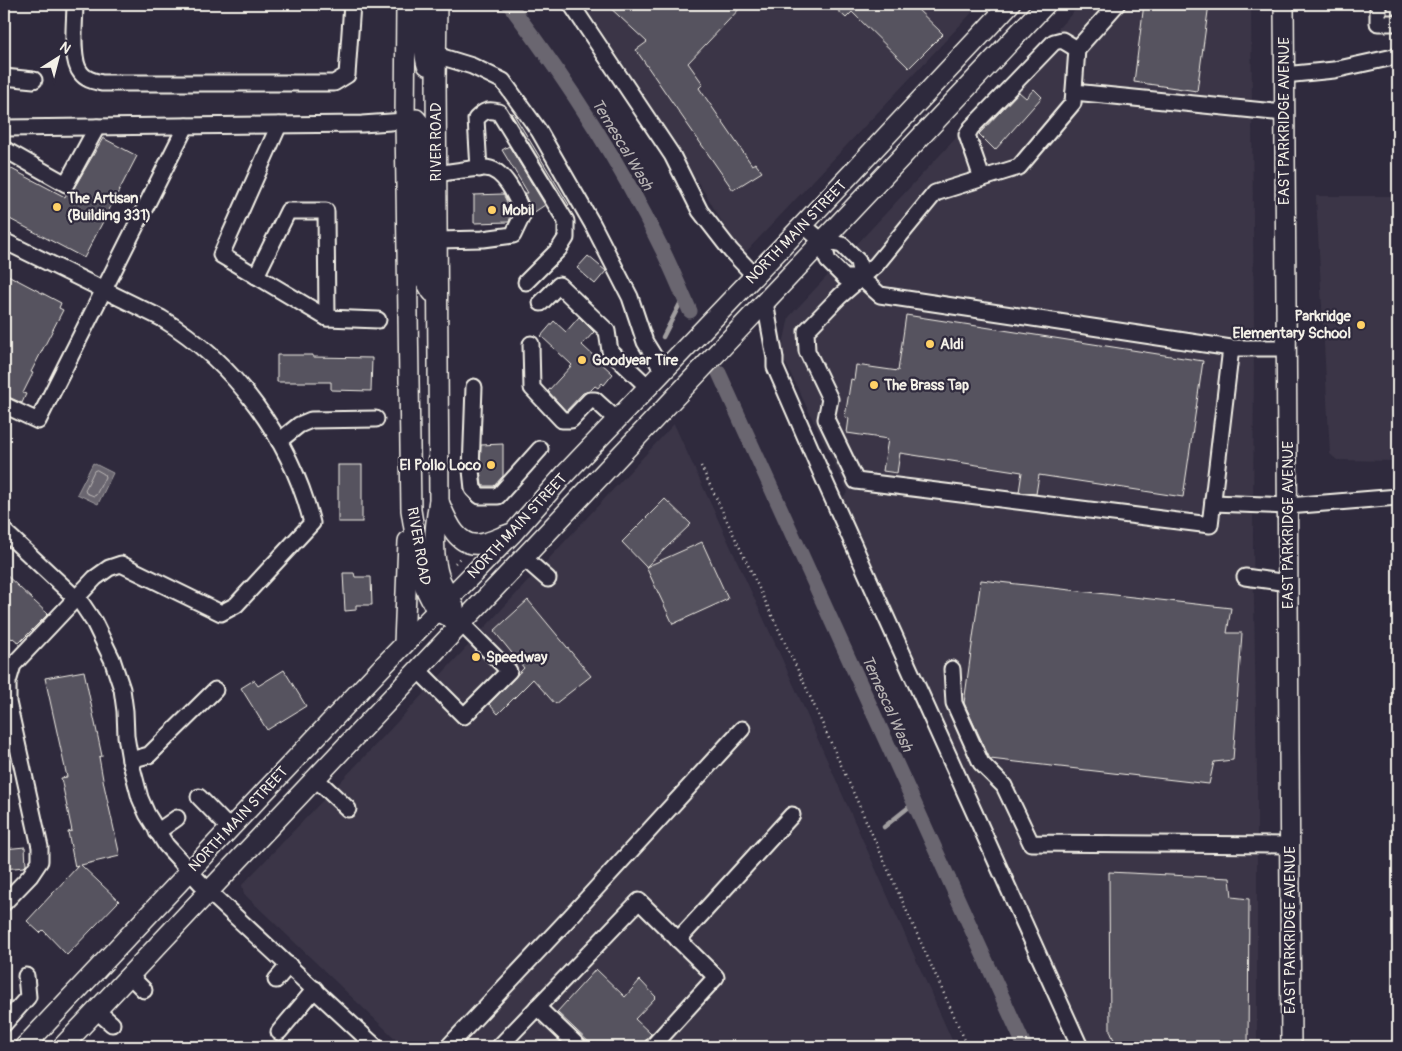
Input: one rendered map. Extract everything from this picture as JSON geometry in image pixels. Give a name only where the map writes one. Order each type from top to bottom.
[{"type":"main road","name":"RIVER ROAD","points":[[406,4],[405,121],[411,510],[422,579],[436,610]]},
{"type":"main road","points":[[418,4],[422,13],[424,57],[436,81]]},
{"type":"main road","name":"RIVER ROAD","points":[[438,4],[436,55],[436,300],[439,500],[434,535],[436,565],[441,581],[450,596],[462,624]]},
{"type":"main road","name":"NORTH MAIN STREET","points":[[24,1047],[436,610],[513,533],[565,474],[803,225],[1010,4]]},
{"type":"main road","name":"NORTH MAIN STREET","points":[[62,1047],[1046,4]]},
{"type":"main road","name":"EAST PARKRIDGE AVENUE","points":[[1284,4],[1291,1047]]},
{"type":"main road","points":[[405,121],[416,119],[421,125],[423,268],[425,280],[436,300]]},
{"type":"main road","points":[[439,500],[452,530],[462,540],[478,544],[513,533]]},
{"type":"main road","points":[[404,644],[411,510]]},
{"type":"main road","points":[[436,610],[462,624]]},
{"type":"street","points":[[75,4],[75,61],[80,73],[90,80],[102,83],[334,83],[347,75],[352,4]]},
{"type":"street","points":[[571,4],[672,155],[700,211],[732,251],[748,282]]},
{"type":"street","points":[[1117,4],[1077,48],[1073,103],[1019,167],[935,193],[876,265],[840,296],[806,331],[807,351],[830,399],[826,419],[856,481],[1210,525],[1232,348]]},
{"type":"street","points":[[1378,4],[1378,23],[1398,23]]},
{"type":"street","points":[[982,178],[967,135],[971,128],[1054,42],[1062,40],[1077,48]]},
{"type":"street","points":[[436,55],[472,66],[503,81],[539,131],[630,297],[657,378]]},
{"type":"street","points":[[1284,75],[1334,70],[1398,56]]},
{"type":"street","points":[[4,77],[34,80]]},
{"type":"street","points":[[1074,92],[1284,113]]},
{"type":"street","points":[[479,168],[476,119],[484,111],[492,110],[499,112],[566,221],[566,238],[559,249],[526,282]]},
{"type":"street","points":[[4,128],[362,124],[405,121]]},
{"type":"street","points":[[278,125],[221,254],[326,318],[378,320]]},
{"type":"street","points":[[4,405],[38,421],[186,126]]},
{"type":"street","points":[[4,149],[66,184],[97,127]]},
{"type":"street","points":[[436,174],[486,168],[500,175],[512,188],[523,214],[513,235],[483,239],[437,240]]},
{"type":"street","points":[[256,276],[288,211],[326,211],[326,318]]},
{"type":"street","points":[[803,225],[822,241],[842,245],[858,262],[861,278],[880,295],[1232,348],[1286,348]]},
{"type":"street","points":[[4,241],[161,318],[185,332],[217,361],[246,393],[271,427],[289,458],[306,500],[312,523],[236,605],[221,613],[121,564],[109,568],[76,599],[13,665],[8,682],[8,702],[40,847],[40,861],[30,876],[4,903]]},
{"type":"street","points":[[822,241],[828,261],[845,278],[861,278]]},
{"type":"street","points":[[542,303],[559,286],[607,331],[610,351],[657,378]]},
{"type":"street","points":[[763,304],[775,358],[775,367],[1080,1047]]},
{"type":"street","points":[[531,344],[532,388],[562,420],[571,420],[590,400],[595,400],[617,420]]},
{"type":"street","points":[[474,387],[471,470],[473,488],[480,496],[498,496],[540,449]]},
{"type":"street","points":[[279,441],[299,425],[312,420],[376,419]]},
{"type":"street","points":[[1212,502],[1288,506],[1398,497]]},
{"type":"street","points":[[4,531],[76,599],[94,622],[117,674],[124,703],[130,760],[140,798],[157,832],[170,851],[208,891],[376,1047]]},
{"type":"street","points":[[524,558],[548,579]]},
{"type":"street","points":[[1245,577],[1288,583]]},
{"type":"street","points":[[418,670],[464,716],[509,671],[462,624]]},
{"type":"street","points":[[952,669],[954,703],[981,763],[1004,786],[1031,843],[1290,845]]},
{"type":"street","points":[[130,760],[149,755],[215,690]]},
{"type":"street","points":[[448,1047],[742,729]]},
{"type":"street","points":[[315,778],[348,809]]},
{"type":"street","points":[[199,797],[229,828]]},
{"type":"street","points":[[678,940],[792,816]]},
{"type":"street","points":[[157,832],[177,818]]},
{"type":"street","points":[[499,1047],[639,901],[716,977],[652,1047]]},
{"type":"street","points":[[276,980],[289,965]]},
{"type":"street","points":[[129,975],[144,990]]},
{"type":"street","points":[[4,1024],[28,997],[26,976]]},
{"type":"street","points":[[278,1032],[315,990]]},
{"type":"street","points":[[537,1007],[579,1047]]},
{"type":"street","points":[[96,1010],[112,1024]]},
{"type":"path","points":[[701,466],[804,684],[968,1047]]},
{"type":"path","points":[[455,562],[462,555]]},
{"type":"shaded area","points":[[583,4],[980,4],[742,256],[705,193]]},
{"type":"shaded area","points":[[1081,4],[1251,4],[1254,332],[1253,544],[1257,777],[1257,1047],[1075,1047],[831,509],[848,492],[781,354],[789,317]]},
{"type":"shaded area","name":"Parkridge Elementary School","points":[[1316,196],[1398,196],[1398,461],[1337,460],[1330,454]]},
{"type":"shaded area","points":[[674,424],[778,650],[955,1047],[404,1047],[244,894],[242,885],[386,734]]},
{"type":"water","points":[[93,463],[113,473],[98,504],[77,494]]},
{"type":"building","points":[[606,4],[744,4],[688,63],[703,84],[699,88],[752,165],[755,163],[762,172],[733,190],[636,50],[647,42]]},
{"type":"building","points":[[831,4],[912,4],[943,34],[909,68],[852,12],[846,18]]},
{"type":"building","points":[[1144,4],[1209,4],[1197,91],[1134,82]]},
{"type":"building","points":[[1034,89],[1042,97],[995,150],[979,134],[1019,92],[1026,98]]},
{"type":"building","points":[[513,113],[569,205],[567,206],[511,114]]},
{"type":"building","name":"The Artisan (Building 331)","points":[[103,138],[137,156],[84,258],[4,216],[4,165],[65,197],[74,188]]},
{"type":"building","points":[[509,146],[545,205],[533,213],[524,193],[528,193],[502,150]]},
{"type":"building","points":[[503,194],[512,212],[509,222],[474,223],[474,195]]},
{"type":"building","points":[[588,256],[606,271],[595,284],[577,268]]},
{"type":"building","points":[[4,273],[61,303],[59,308],[63,310],[31,372],[33,373],[23,393],[26,394],[22,403],[4,395]]},
{"type":"building","points":[[906,315],[1203,361],[1183,497],[1039,475],[1036,494],[1019,492],[1022,472],[900,453],[897,473],[883,471],[888,439],[847,433],[849,418],[845,417],[851,379],[854,380],[856,365],[898,371]]},
{"type":"building","name":"Goodyear Tire","points":[[579,317],[594,332],[582,345],[613,374],[604,385],[602,383],[598,388],[595,386],[590,391],[583,393],[566,411],[548,391],[572,365],[541,336],[554,321],[566,332]]},
{"type":"building","points":[[277,355],[372,358],[371,391],[331,390],[331,382],[277,382]]},
{"type":"building","name":"El Pollo Loco","points":[[503,444],[503,476],[494,486],[484,486],[482,485],[480,470],[481,445]]},
{"type":"building","points":[[338,465],[362,465],[362,522],[338,522]]},
{"type":"building","points":[[665,499],[691,524],[646,567],[622,542]]},
{"type":"building","points":[[702,542],[728,599],[673,624],[646,567]]},
{"type":"building","points":[[4,573],[48,614],[19,643],[4,632]]},
{"type":"building","points":[[343,573],[354,573],[355,577],[371,577],[372,605],[356,605],[356,610],[345,611]]},
{"type":"building","points":[[981,580],[1231,608],[1227,633],[1242,633],[1233,760],[1214,762],[1209,784],[990,759],[964,703]]},
{"type":"building","points":[[528,600],[591,676],[555,704],[533,679],[498,714],[489,704],[524,668],[494,631]]},
{"type":"building","points":[[284,670],[306,706],[267,730],[241,688],[254,680],[258,686]]},
{"type":"building","points":[[84,671],[102,756],[99,757],[104,785],[120,856],[81,865],[119,901],[67,955],[43,930],[40,933],[27,921],[78,866],[75,867],[68,832],[72,831],[61,778],[67,777],[45,678]]},
{"type":"building","points":[[25,847],[26,865],[24,867],[4,869],[4,849]]},
{"type":"building","points":[[1109,872],[1230,878],[1232,897],[1249,899],[1248,1047],[1117,1047],[1110,1031]]},
{"type":"building","points":[[596,969],[625,997],[640,980],[656,997],[635,1019],[651,1034],[643,1047],[594,1047],[557,1012]]},
{"type":"waterway","name":"Temescal Wash","points":[[509,4],[551,61],[609,152],[668,261],[690,311]]},
{"type":"waterway","points":[[663,337],[684,296]]},
{"type":"waterway","name":"Temescal Wash","points":[[719,373],[1025,1047]]},
{"type":"waterway","points":[[884,827],[914,803]]},
{"type":"place","name":"The Artisan (Building 331)","points":[[57,207]]},
{"type":"place","name":"Mobil","points":[[492,210]]},
{"type":"place","name":"Parkridge Elementary School","points":[[1361,325]]},
{"type":"place","name":"Aldi","points":[[930,344]]},
{"type":"place","name":"Goodyear Tire","points":[[582,360]]},
{"type":"place","name":"The Brass Tap","points":[[874,385]]},
{"type":"place","name":"El Pollo Loco","points":[[491,465]]},
{"type":"place","name":"Speedway","points":[[476,657]]}]
